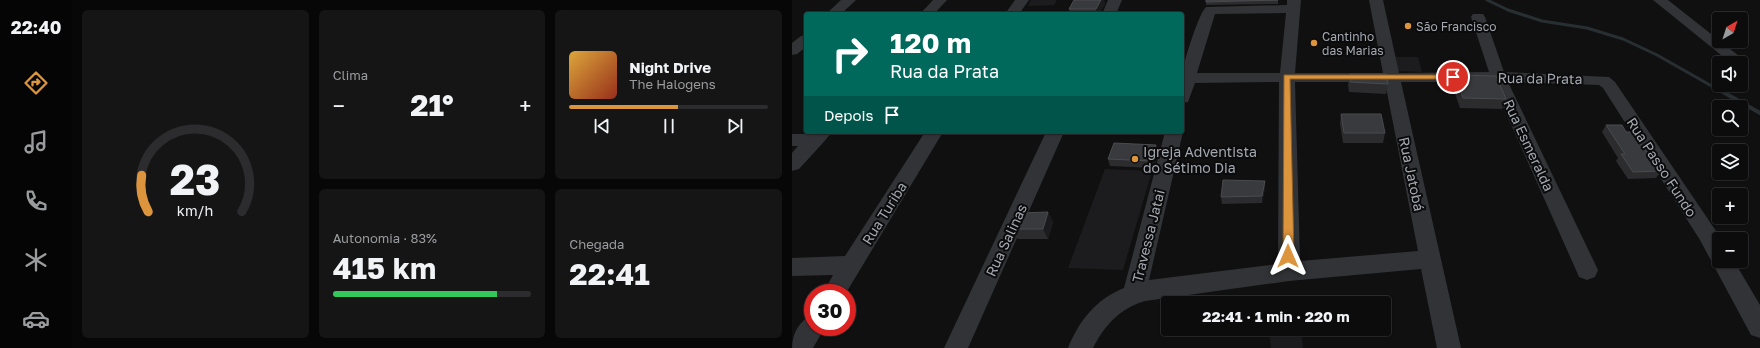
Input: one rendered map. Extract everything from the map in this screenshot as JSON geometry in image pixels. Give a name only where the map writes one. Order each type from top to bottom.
[{"type":"street","points":[[835,12],[849,0]]},
{"type":"street","points":[[929,12],[940,0]]},
{"type":"street","points":[[1013,12],[1022,0]]},
{"type":"street","points":[[1110,12],[1115,0]]},
{"type":"street","name":"Rua Jatobá","points":[[1376,0],[1449,348]]},
{"type":"street","points":[[1660,0],[1731,56]]},
{"type":"street","points":[[1184,87],[1205,23],[1211,10],[1294,5],[1286,77],[1289,271]]},
{"type":"street","name":"Rua Esmeralda","points":[[1478,17],[1498,77],[1587,270]]},
{"type":"street","points":[[792,51],[804,41]]},
{"type":"street","name":"Rua da Prata","points":[[1184,87],[1286,77],[1498,77],[1603,80]]},
{"type":"street","name":"Rua Passo Fundo","points":[[1603,80],[1609,85],[1712,244]]},
{"type":"street","name":"Rua Turiba","points":[[840,284],[933,134]]},
{"type":"street","name":"Rua Salinas","points":[[956,348],[1054,134]]},
{"type":"street","name":"Travessa Jatai","points":[[1134,294],[1174,134]]},
{"type":"street","points":[[792,140],[820,136]]},
{"type":"street","points":[[792,164],[820,136]]},
{"type":"street","points":[[1083,341],[1108,308],[1134,294],[1154,289],[1267,276],[1289,271],[1430,260]]},
{"type":"street","points":[[792,267],[852,265]]},
{"type":"street","points":[[1726,268],[1760,327]]},
{"type":"street","points":[[799,348],[807,336]]},
{"type":"shaded area","points":[[1031,0],[1057,0],[1054,5],[1028,6]]},
{"type":"shaded area","points":[[1395,57],[1418,57],[1422,72],[1398,71]]},
{"type":"shaded area","points":[[1105,169],[1152,171],[1123,270],[1068,268]]},
{"type":"shaded area","points":[[1270,336],[1302,336],[1303,348],[1271,348]]},
{"type":"building","points":[[1074,0],[1101,0],[1096,9],[1069,9]]},
{"type":"building","points":[[1206,0],[1278,0],[1206,2]]},
{"type":"building","points":[[1350,74],[1386,74],[1388,84],[1350,82]]},
{"type":"building","points":[[1455,75],[1496,76],[1506,99],[1463,98]]},
{"type":"building","points":[[1341,114],[1381,114],[1385,133],[1344,133]]},
{"type":"building","points":[[1606,125],[1622,125],[1626,132],[1632,132],[1661,171],[1633,172],[1621,154],[1625,154]]},
{"type":"building","points":[[1114,143],[1156,145],[1152,161],[1108,159]]},
{"type":"building","points":[[1223,180],[1265,181],[1262,196],[1221,197]]},
{"type":"building","points":[[1048,212],[1043,229],[1012,229],[1020,213]]},
{"type":"waterway","points":[[1487,0],[1508,10],[1542,21],[1587,28],[1623,39],[1657,55],[1724,93]]},
{"type":"waterway","points":[[1723,92],[1760,113]]},
{"type":"place","name":"São Francisco","points":[[1408,26]]},
{"type":"place","name":"Cantinho das Marias","points":[[1314,43]]},
{"type":"place","name":"Igreja Adventista do Sétimo Dia","points":[[1135,159]]},
{"type":"route","points":[[1288,256],[1286,77],[1453,77]]}]
